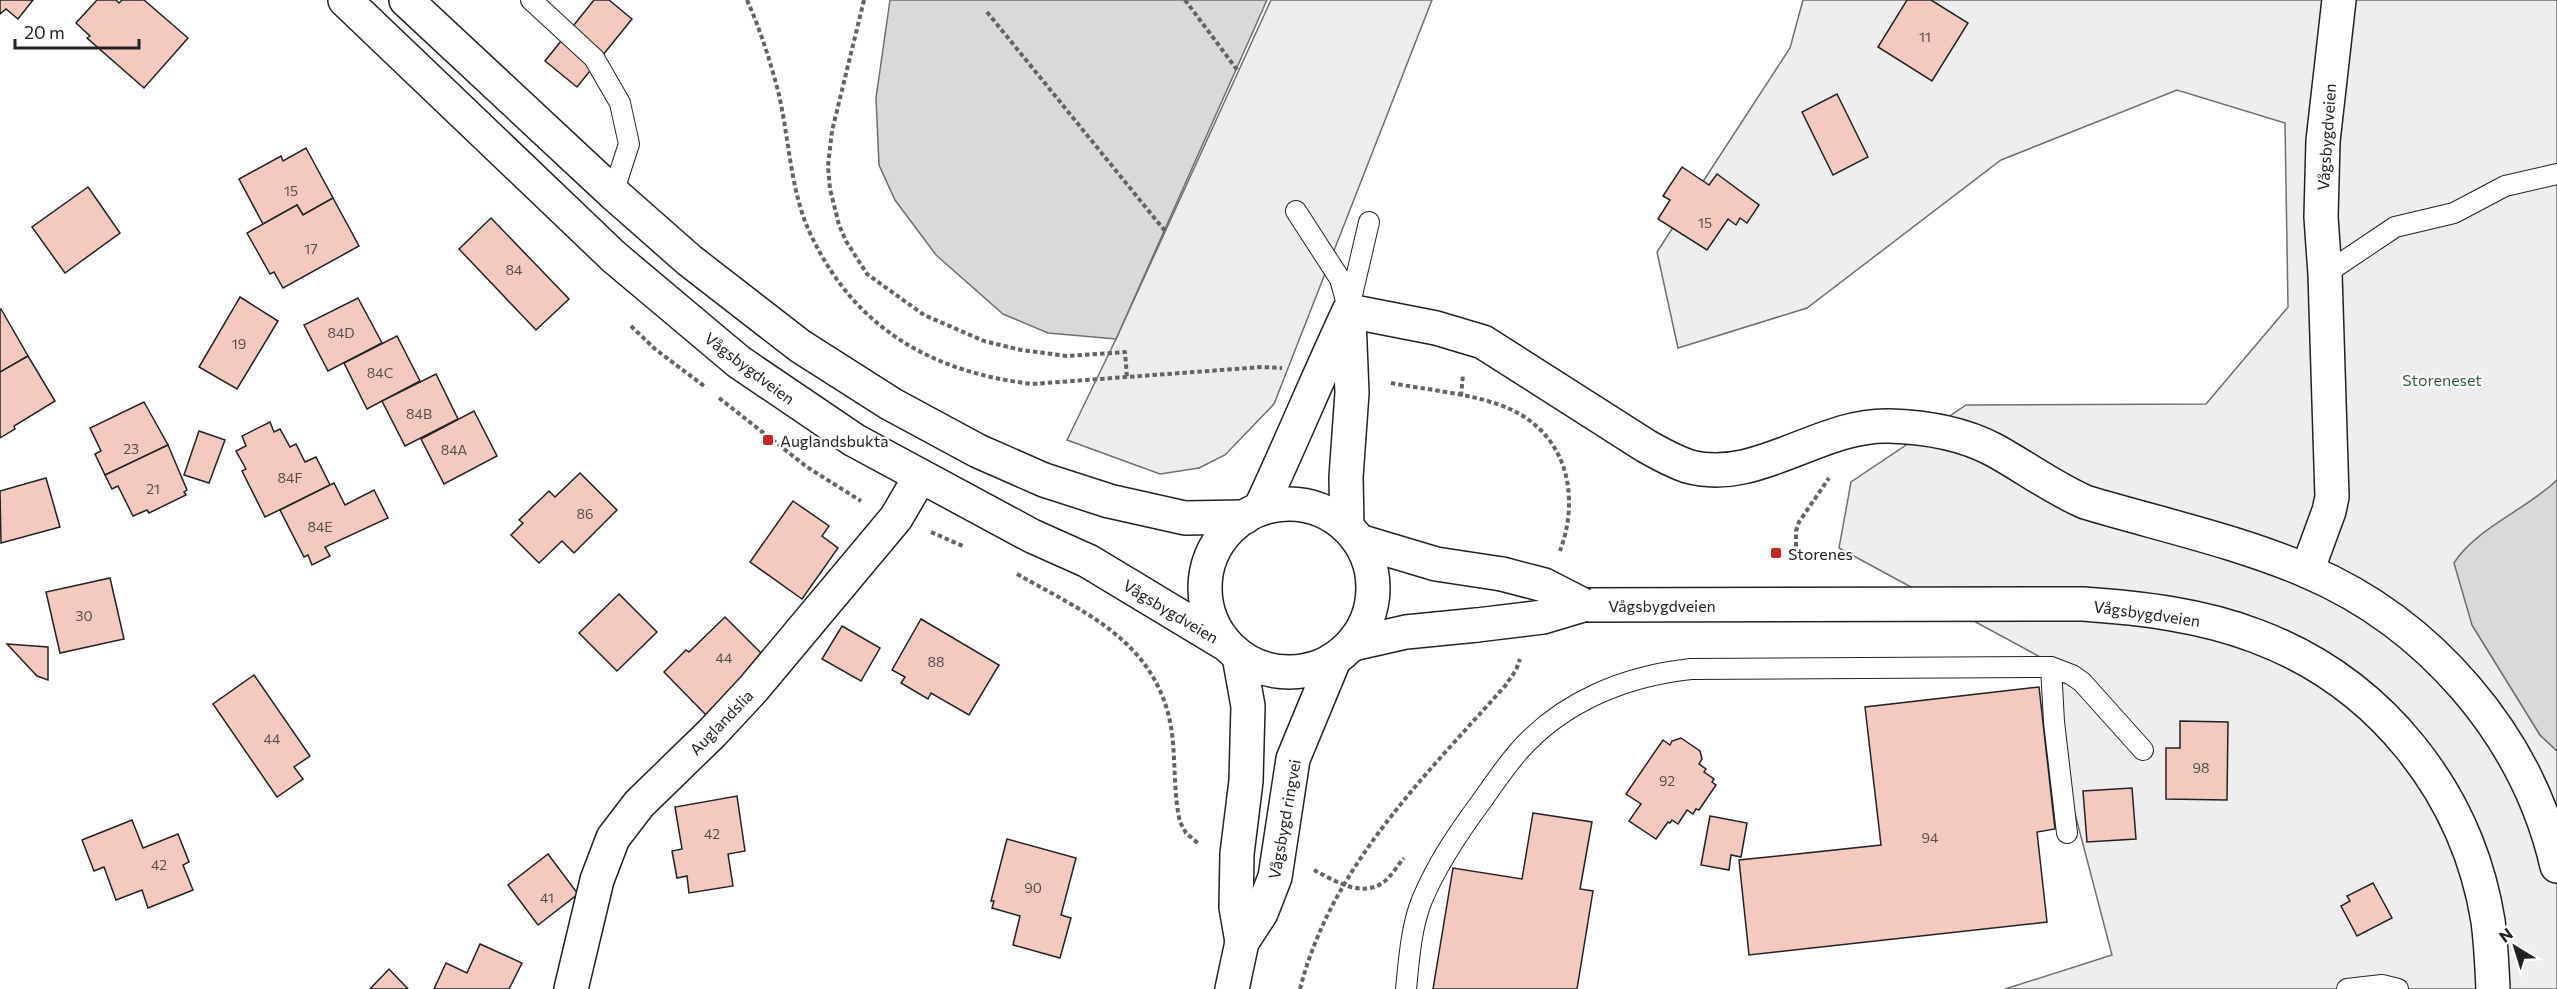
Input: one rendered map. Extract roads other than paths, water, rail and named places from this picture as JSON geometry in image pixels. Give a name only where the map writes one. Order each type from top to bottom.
[{"type":"main road","name":"Vågsbygdveien","points":[[345,0],[614,257],[688,321],[798,404],[854,440],[920,477],[1032,536],[1088,561],[1231,649]]},
{"type":"main road","points":[[406,0],[613,193],[689,260],[800,346],[891,404],[978,451],[1044,480],[1109,501],[1185,518],[1253,513],[1277,505],[1314,508],[1332,515],[1353,534],[1368,557],[1373,580],[1372,603],[1365,624],[1343,652],[1310,670],[1292,673],[1273,672],[1255,666],[1231,649],[1213,626],[1207,608],[1205,587],[1208,566],[1216,547],[1228,530],[1253,513],[1349,311]]},
{"type":"main road","name":"Vågsbygdveien","points":[[2307,571],[2329,511],[2331,497],[2325,274],[2321,217],[2323,141],[2339,0]]},
{"type":"main road","points":[[1349,311],[1436,328],[1483,342],[1646,446],[1672,460],[1690,466],[1717,470],[1747,467],[1826,436],[1854,429],[1887,426],[1930,429],[1995,451],[2058,490],[2085,502],[2258,553],[2307,571],[2354,595],[2390,618],[2434,653],[2461,681],[2487,715],[2514,757],[2533,793],[2552,843],[2557,866]]},
{"type":"main road","points":[[1349,311],[1352,393],[1346,477],[1353,534]]},
{"type":"main road","name":"Auglandslia","points":[[571,989],[597,880],[613,838],[639,804],[712,733],[753,688],[896,518],[920,477]]},
{"type":"main road","name":"Vågsbygdveien","points":[[1353,534],[1436,564],[1502,574],[1544,585],[1583,605]]},
{"type":"main road","name":"Vågsbygdveien","points":[[1343,652],[1406,632],[1543,617],[1583,605],[2082,604],[2131,608],[2191,617],[2256,636],[2309,660],[2364,699],[2411,746],[2442,791],[2468,847],[2479,882],[2487,921],[2493,989]]},
{"type":"main road","name":"Vågsbygd ringvei","points":[[1231,649],[1248,706],[1236,907],[1242,942]]},
{"type":"main road","name":"Vågsbygd ringvei","points":[[1232,989],[1242,942],[1261,913],[1275,877],[1293,759],[1343,652]]},
{"type":"lane","points":[[531,0],[594,58],[620,103],[629,144],[613,193]]},
{"type":"lane","points":[[2325,274],[2395,227],[2454,213],[2505,186],[2557,174]]},
{"type":"lane","points":[[1296,211],[1340,279],[1349,311]]},
{"type":"lane","points":[[1349,311],[1369,222]]},
{"type":"lane","points":[[1406,989],[1410,950],[1422,901],[1443,856],[1520,750],[1548,724],[1595,694],[1637,679],[1691,669],[2051,667],[2072,675],[2082,682],[2143,750]]},
{"type":"lane","points":[[2051,667],[2054,722],[2067,833]]},
{"type":"lane","points":[[2347,989],[2382,985],[2398,989]]},
{"type":"place","name":"Auglandsbukta","points":[[768,440]]},
{"type":"place","name":"Storenes","points":[[1776,553]]},
{"type":"park label","name":"Storeneset","points":[[2442,379]]}]
